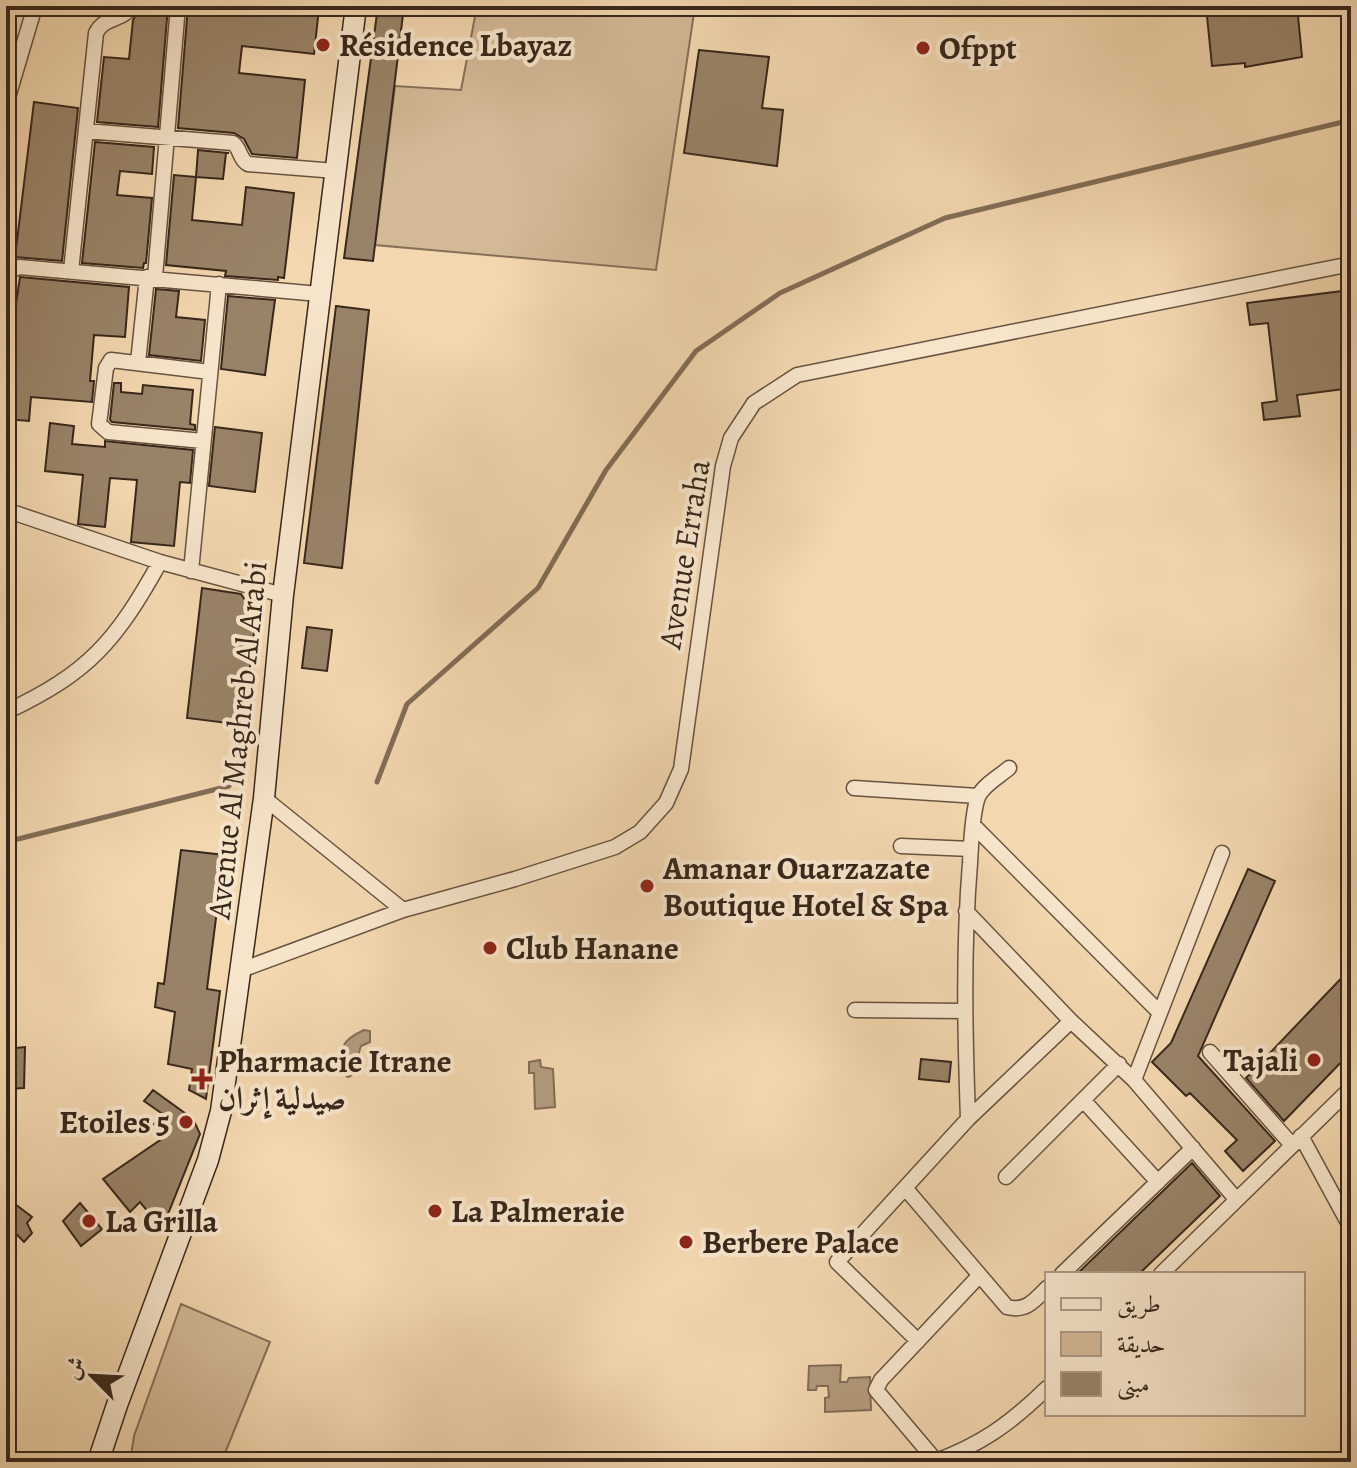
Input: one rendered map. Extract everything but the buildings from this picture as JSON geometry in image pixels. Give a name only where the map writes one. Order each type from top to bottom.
[{"type":"main road","name":"Avenue Al Maghreb Al Arabi","points":[[98,1462],[208,1160],[221,1111],[264,798],[283,595],[356,6]]},
{"type":"street","points":[[6,104],[35,6]]},
{"type":"street","points":[[71,271],[96,33],[103,23],[127,13],[131,6]]},
{"type":"street","points":[[138,362],[167,137],[178,6]]},
{"type":"street","points":[[6,52],[19,63]]},
{"type":"street","points":[[86,131],[233,143],[248,164],[336,171]]},
{"type":"street","name":"Avenue Erraha","points":[[241,970],[403,910],[615,847],[640,832],[666,803],[681,769],[723,466],[731,438],[754,403],[797,375],[1351,264]]},
{"type":"street","points":[[6,302],[8,275],[11,269],[19,267],[319,294]]},
{"type":"street","points":[[191,571],[219,284]]},
{"type":"street","points":[[203,441],[108,432],[99,424],[107,364],[116,360],[210,372]]},
{"type":"street","points":[[6,510],[160,562],[283,595]]},
{"type":"street","points":[[6,712],[42,695],[85,666],[111,640],[134,609],[160,562]]},
{"type":"street","points":[[968,1119],[966,911],[971,849],[978,796],[1009,768]]},
{"type":"street","points":[[854,788],[978,796]]},
{"type":"street","points":[[264,798],[403,910]]},
{"type":"street","points":[[974,826],[1160,1013]]},
{"type":"street","points":[[901,846],[971,849]]},
{"type":"street","points":[[1134,1080],[1222,853]]},
{"type":"street","points":[[966,911],[1071,1021],[1119,1064],[1236,1199]]},
{"type":"street","points":[[855,1010],[965,1011]]},
{"type":"street","points":[[918,1341],[837,1262],[968,1119],[1071,1021]]},
{"type":"street","points":[[1210,1052],[1297,1140],[1351,1228]]},
{"type":"street","points":[[1006,1177],[1119,1064]]},
{"type":"street","points":[[1163,1272],[1351,1088]]},
{"type":"street","points":[[1083,1100],[1158,1182]]},
{"type":"street","points":[[1064,1272],[1193,1148]]},
{"type":"street","points":[[906,1189],[1007,1307],[1017,1310],[1026,1308],[1045,1290]]},
{"type":"street","points":[[979,1276],[881,1380],[876,1390],[935,1462],[983,1441],[1017,1417],[1045,1390]]},
{"type":"green space","points":[[477,6],[695,6],[656,270],[375,245],[395,86],[461,90]]},
{"type":"green space","points":[[181,1304],[270,1342],[225,1453],[226,1462],[130,1462],[134,1436]]},
{"type":"shaded area","points":[[364,1030],[370,1031],[370,1042],[361,1046],[356,1071],[348,1077],[342,1073],[344,1046],[350,1038]]},
{"type":"shaded area","points":[[540,1060],[541,1067],[553,1069],[555,1107],[535,1109],[534,1073],[529,1073],[529,1062]]},
{"type":"shaded area","points":[[841,1365],[840,1382],[847,1382],[849,1378],[870,1377],[871,1410],[825,1412],[828,1386],[808,1390],[809,1366]]},
{"type":"waterway","points":[[377,782],[407,704],[538,588],[606,470],[696,351],[780,293],[945,218],[1351,120]]},
{"type":"waterway","points":[[6,842],[229,786]]},
{"type":"place","name":"Résidence Lbayaz","points":[[323,45]]},
{"type":"place","name":"Ofppt","points":[[923,48]]},
{"type":"place","name":"Amanar Ouarzazate Boutique Hotel & Spa","points":[[647,886]]},
{"type":"place","name":"Club Hanane","points":[[490,948]]},
{"type":"place","name":"Tajali","points":[[1314,1060]]},
{"type":"place","name":"Pharmacie Itrane صيدلية إثران","points":[[202,1079]]},
{"type":"place","name":"Etoiles 5","points":[[186,1122]]},
{"type":"place","name":"La Palmeraie","points":[[435,1211]]},
{"type":"place","name":"La Grilla","points":[[89,1221]]},
{"type":"place","name":"Berbere Palace","points":[[686,1242]]}]
